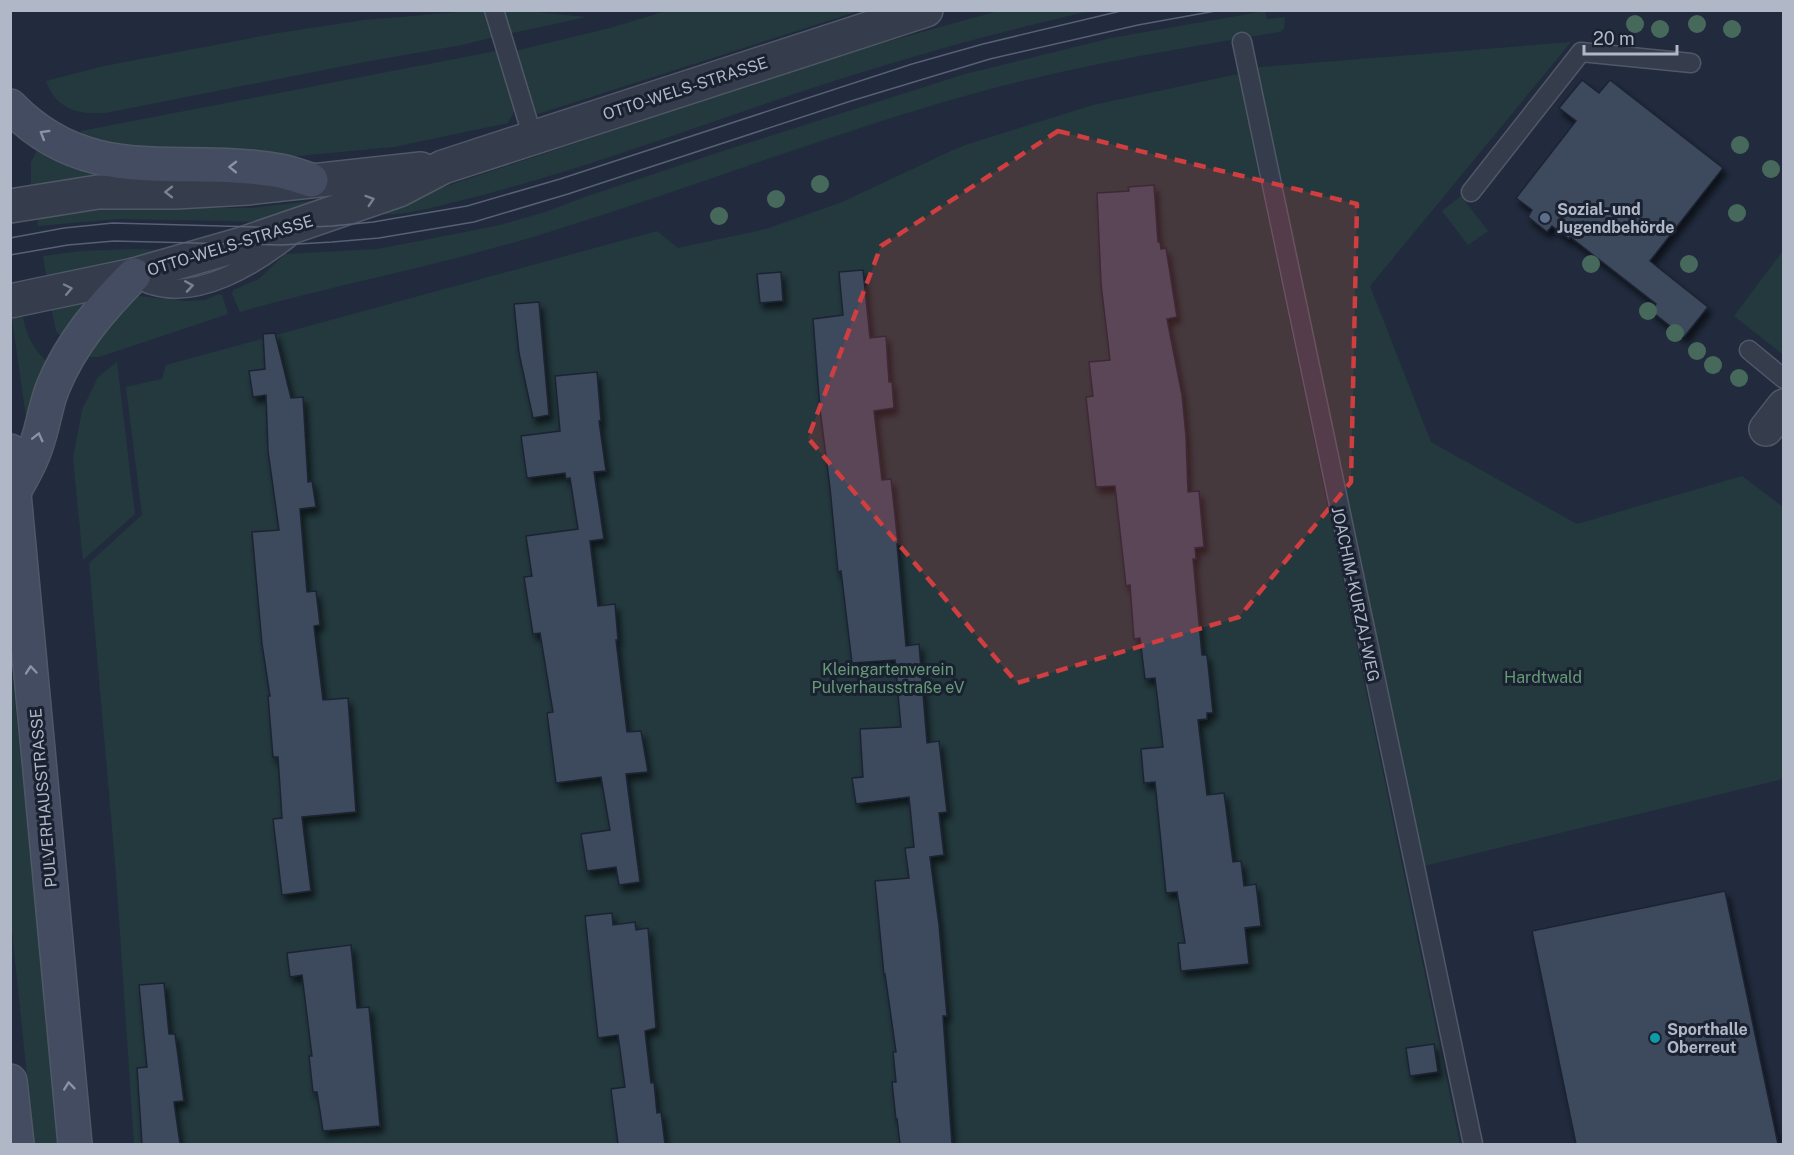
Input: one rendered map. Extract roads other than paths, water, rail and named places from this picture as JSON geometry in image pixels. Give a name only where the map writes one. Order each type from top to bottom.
[{"type":"main road","points":[[10,106],[32,126],[51,138],[78,152],[99,159],[162,165],[254,167],[283,171],[311,180]]},
{"type":"main road","points":[[15,490],[30,463],[39,439],[44,412],[67,359],[102,306],[134,275]]},
{"type":"main road","name":"PULVERHAUSSTRASSE","points":[[10,450],[75,1144]]},
{"type":"main road","points":[[10,1081],[17,1144]]},
{"type":"street","name":"OTTO-WELS-STRASSE","points":[[10,301],[134,275],[242,244],[399,190],[443,167],[926,10]]},
{"type":"street","name":"OTTO-WELS-STRASSE","points":[[10,206],[98,192],[175,192],[247,188],[443,167]]},
{"type":"lane","points":[[494,10],[533,138]]},
{"type":"lane","name":"JOACHIM-KURZAJ-WEG","points":[[1242,42],[1473,1144]]},
{"type":"lane","points":[[1471,192],[1581,52],[1691,63]]},
{"type":"lane","points":[[1749,350],[1784,379]]},
{"type":"tram line","points":[[10,238],[64,228],[113,223],[289,228],[332,226],[373,222],[467,206],[560,179],[912,64],[983,44],[1125,10]]},
{"type":"tram line","points":[[10,255],[68,245],[114,241],[281,245],[332,242],[379,238],[474,222],[568,194],[851,101],[990,59],[1138,25],[1221,10]]},
{"type":"place","name":"Sozial- und Jugendbehörde","points":[[1545,218]]},
{"type":"place","name":"Sporthalle Oberreut","points":[[1655,1038]]},
{"type":"park label","name":"Hardtwald","points":[[1543,677]]},
{"type":"park label","name":"Kleingartenverein Pulverhausstraße eV","points":[[888,678]]}]
